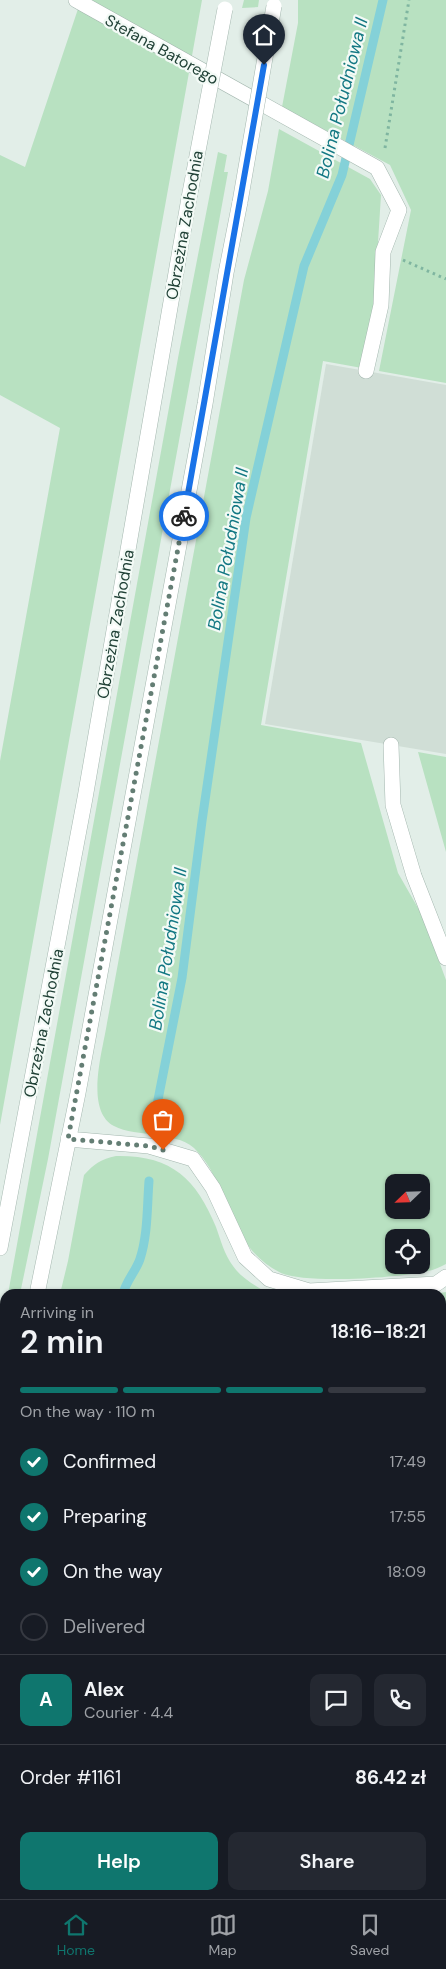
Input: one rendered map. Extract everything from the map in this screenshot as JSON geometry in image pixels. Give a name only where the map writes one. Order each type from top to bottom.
[{"type":"street","name":"Stefana Batorego","points":[[76,0],[379,170]]},
{"type":"street","points":[[38,1289],[68,1139],[205,404],[226,273],[275,3]]},
{"type":"street","name":"Obrzeżna Zachodnia","points":[[1,1243],[85,798],[189,198],[226,5]]},
{"type":"street","points":[[366,371],[381,305],[383,252],[399,210],[379,170]]},
{"type":"street","points":[[391,745],[394,805],[414,876],[446,958]]},
{"type":"street","points":[[68,1139],[149,1146],[193,1159],[213,1188],[244,1257],[269,1279],[305,1289]]},
{"type":"street","points":[[330,1289],[436,1284],[446,1277]]},
{"type":"path","points":[[379,170],[409,0]]},
{"type":"path","points":[[383,252],[446,279]]},
{"type":"shaded area","points":[[326,364],[446,385],[446,754],[265,724]]},
{"type":"green space","points":[[81,0],[202,0],[0,1125],[0,761],[60,428],[0,395],[0,155],[25,167]]},
{"type":"green space","points":[[244,0],[259,0],[258,7],[242,8]]},
{"type":"green space","points":[[298,0],[446,0],[446,383],[379,371],[411,210],[390,165],[282,107],[298,23]]},
{"type":"green space","points":[[279,129],[370,179],[381,195],[374,306],[362,368],[323,361],[261,725],[361,743],[398,873],[422,915],[446,980],[446,1264],[430,1270],[430,1229],[385,1229],[385,1274],[415,1274],[376,1278],[331,1279],[293,1276],[275,1270],[250,1249],[237,1227],[210,1168],[194,1148],[176,1139],[118,1128],[105,1118],[100,1107],[98,1079],[102,1048],[244,280],[268,191]]},
{"type":"green space","points":[[218,152],[227,155],[224,172],[228,172],[48,1159],[21,1289],[9,1289],[178,358]]},
{"type":"green space","points":[[418,752],[446,757],[446,852]]},
{"type":"green space","points":[[116,1156],[152,1160],[167,1165],[179,1173],[200,1195],[233,1266],[244,1278],[261,1289],[61,1289],[84,1175],[91,1168],[106,1159]]},
{"type":"waterway","name":"Bolina Południowa II","points":[[155,1115],[182,978],[202,821],[246,518],[304,266],[342,175],[383,0]]},
{"type":"waterway","name":"Bolina Południowa II","points":[[125,1289],[143,1250],[149,1181]]},
{"type":"way so far","points":[[163,1150],[149,1146],[68,1139],[184,516]]},
{"type":"route","points":[[184,516],[264,65]]}]
